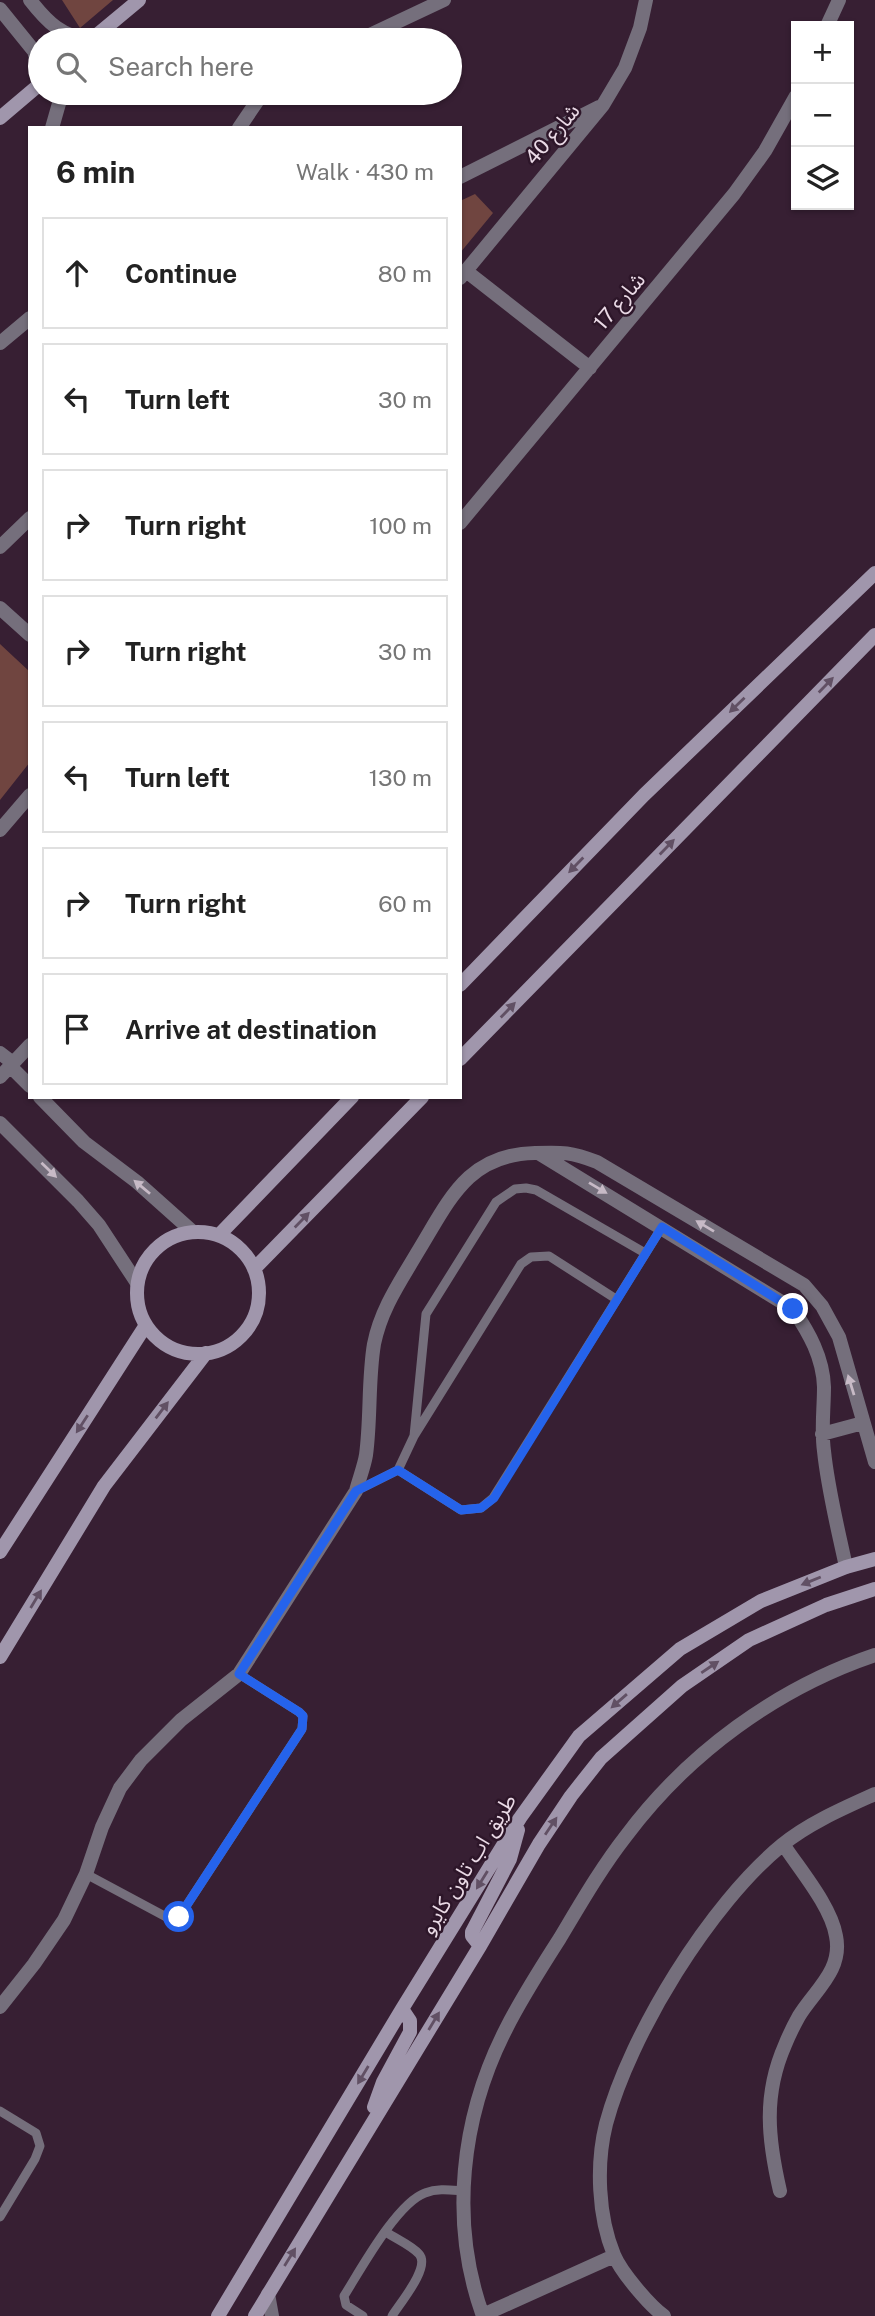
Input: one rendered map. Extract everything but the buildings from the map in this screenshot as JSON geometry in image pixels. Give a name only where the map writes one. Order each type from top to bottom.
[{"type":"main road","points":[[105,28],[139,0]]},
{"type":"main road","points":[[0,118],[28,95]]},
{"type":"main road","points":[[462,983],[644,795],[875,573]]},
{"type":"main road","points":[[462,1057],[875,635]]},
{"type":"main road","points":[[219,1235],[350,1099]]},
{"type":"main road","points":[[254,1269],[420,1099]]},
{"type":"main road","points":[[193,1232],[219,1235],[240,1249],[254,1269],[257,1306],[247,1328],[229,1345],[206,1353],[188,1353],[171,1348],[157,1338],[146,1325],[138,1305],[137,1283],[148,1258],[156,1248],[180,1234],[193,1232]]},
{"type":"main road","points":[[0,1552],[146,1325]]},
{"type":"main road","points":[[0,1657],[104,1486],[206,1353]]},
{"type":"main road","name":"طريق اب تاون كايرو","points":[[218,2316],[520,1818],[579,1736],[680,1648],[761,1601],[846,1567],[875,1559]]},
{"type":"main road","points":[[255,2316],[539,1844],[571,1796],[601,1758],[682,1686],[749,1640],[826,1605],[875,1589]]},
{"type":"main road","points":[[480,1946],[472,1936],[472,1931],[510,1859],[520,1818]]},
{"type":"main road","points":[[365,2135],[383,2082],[410,2032],[410,2021],[402,2009]]},
{"type":"street","points":[[30,0],[54,28]]},
{"type":"street","points":[[378,28],[414,6],[444,0]]},
{"type":"street","name":"شارع 40","points":[[463,275],[603,105],[625,68],[640,28],[646,0]]},
{"type":"street","points":[[829,21],[839,0]]},
{"type":"street","points":[[0,9],[28,44]]},
{"type":"street","points":[[52,126],[58,105]]},
{"type":"street","points":[[240,126],[255,105]]},
{"type":"street","points":[[462,176],[603,105]]},
{"type":"street","name":"شارع 17","points":[[462,521],[734,194],[765,151],[791,105]]},
{"type":"street","points":[[463,275],[590,368]]},
{"type":"street","points":[[0,343],[28,320]]},
{"type":"street","points":[[0,547],[28,520]]},
{"type":"street","points":[[0,608],[28,633]]},
{"type":"street","points":[[0,830],[28,797]]},
{"type":"street","points":[[8,1068],[28,1047]]},
{"type":"street","points":[[0,1053],[8,1068],[28,1084]]},
{"type":"street","points":[[42,1099],[84,1142],[136,1182],[193,1232]]},
{"type":"street","points":[[0,1123],[78,1201],[99,1226],[137,1283]]},
{"type":"street","points":[[0,2007],[64,1920],[86,1874],[102,1827],[120,1788],[141,1760],[181,1720],[239,1674],[356,1491],[366,1457],[374,1345],[380,1321],[390,1296],[448,1203],[470,1175],[486,1163],[516,1153],[574,1153],[597,1162],[804,1285],[822,1306],[839,1338],[869,1421],[875,1462]]},
{"type":"street","points":[[539,1153],[793,1309],[807,1329],[820,1357],[824,1384],[822,1434],[846,1567]]},
{"type":"street","points":[[662,1227],[673,1207]]},
{"type":"street","points":[[822,1434],[869,1421]]},
{"type":"street","points":[[614,2256],[483,2315],[472,2285],[466,2254],[463,2191],[476,2108],[505,2030],[600,1873],[655,1800],[722,1738],[765,1707],[810,1682],[875,1655]]},
{"type":"street","points":[[664,2316],[640,2292],[614,2256],[603,2213],[600,2169],[606,2126],[620,2084],[644,2030],[672,1979],[742,1885],[783,1844],[838,1810],[875,1794]]},
{"type":"street","points":[[780,2191],[770,2146],[769,2112],[774,2078],[784,2046],[800,2016],[831,1974],[837,1939],[832,1921],[783,1844]]},
{"type":"street","points":[[268,2294],[272,2316]]},
{"type":"lane","points":[[414,1436],[426,1314],[496,1202],[515,1189],[536,1190],[645,1253]]},
{"type":"lane","points":[[398,1470],[461,1510],[481,1508],[494,1498],[662,1227]]},
{"type":"lane","points":[[356,1491],[398,1470],[414,1436],[508,1283],[521,1264],[531,1256],[549,1256],[616,1299]]},
{"type":"lane","points":[[86,1874],[170,1919],[179,1917],[304,1722],[299,1712],[239,1674]]},
{"type":"lane","points":[[0,2110],[36,2133],[40,2146],[36,2159],[0,2217]]},
{"type":"lane","points":[[363,2316],[346,2305],[344,2296],[408,2203],[424,2193],[443,2189],[463,2191]]},
{"type":"lane","points":[[386,2232],[419,2254],[423,2263],[420,2273],[392,2316]]},
{"type":"shaded area","points":[[62,0],[113,0],[80,28]]},
{"type":"shaded area","points":[[475,194],[493,213],[462,251],[462,200]]},
{"type":"shaded area","points":[[0,644],[28,670],[28,765],[0,800]]},
{"type":"route","points":[[179,1917],[302,1729],[303,1716],[299,1712],[239,1674],[356,1491],[398,1470],[461,1510],[481,1508],[494,1498],[662,1227],[793,1309]]}]
